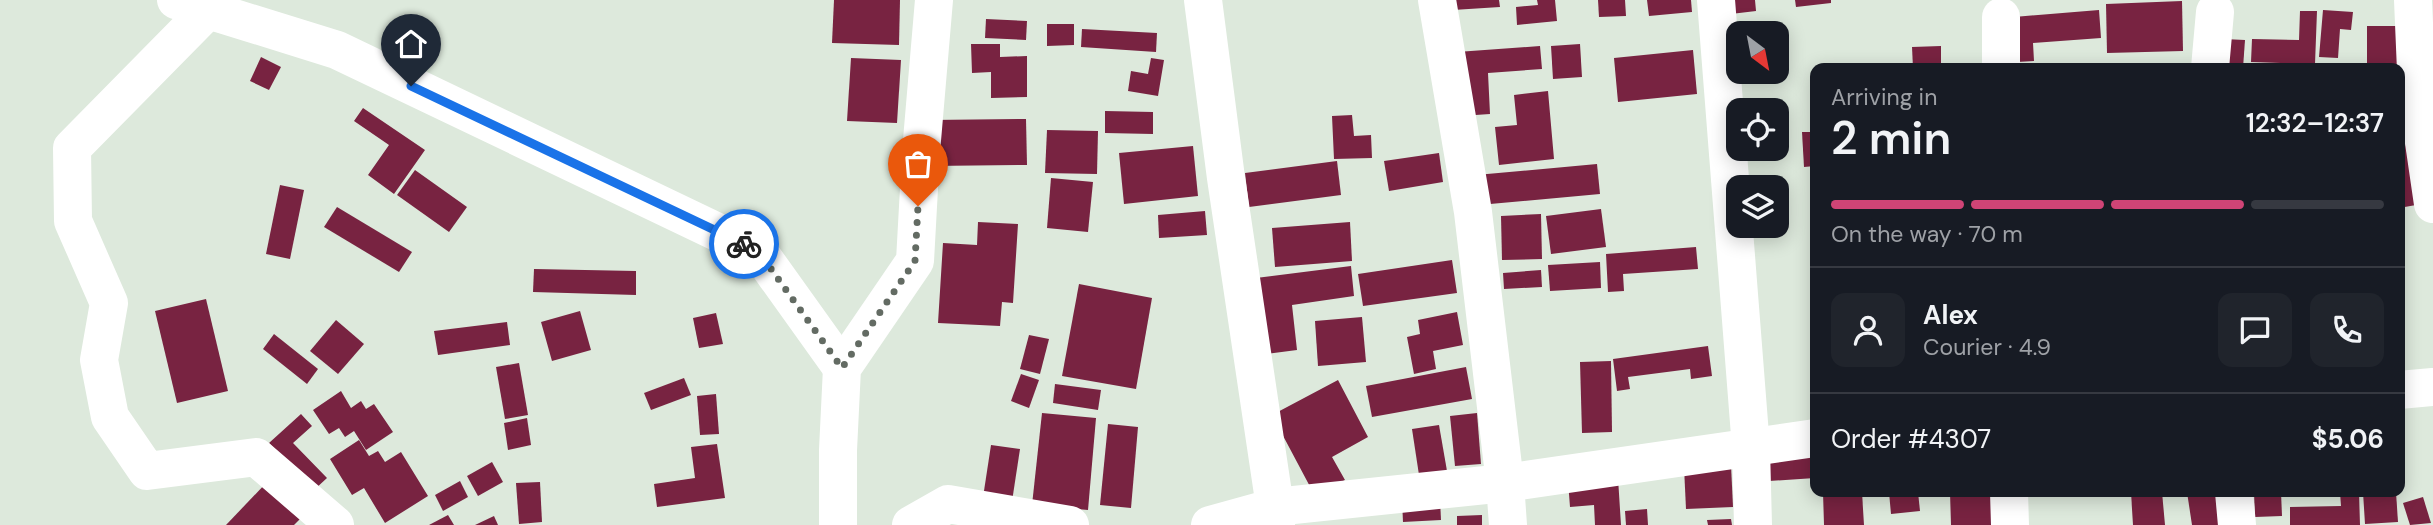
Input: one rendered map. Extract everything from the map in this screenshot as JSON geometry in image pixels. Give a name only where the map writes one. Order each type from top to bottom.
[{"type":"street","points":[[838,525],[842,368],[915,261],[934,0]]},
{"type":"street","points":[[1203,0],[1226,178],[1276,516]]},
{"type":"street","points":[[1437,0],[1474,212],[1508,525]]},
{"type":"street","points":[[1716,0],[1751,449],[1753,525]]},
{"type":"street","points":[[2413,0],[2417,94],[2433,204]]},
{"type":"street","points":[[335,525],[256,457],[147,471],[110,417],[99,360],[109,303],[72,221],[72,148],[192,5],[337,50],[759,252],[842,368]]},
{"type":"street","points":[[2210,63],[2215,12]]},
{"type":"street","points":[[2001,17],[2001,63]]},
{"type":"street","points":[[2405,389],[2433,387]]},
{"type":"street","points":[[1210,525],[1810,439]]},
{"type":"street","points":[[2009,497],[2010,525]]},
{"type":"street","points":[[2234,497],[2237,525]]},
{"type":"street","points":[[912,525],[948,504],[1070,525]]},
{"type":"building","points":[[834,0],[900,0],[899,45],[832,43]]},
{"type":"building","points":[[1452,0],[1499,0],[1500,7],[1453,10]]},
{"type":"building","points":[[1537,0],[1555,0],[1557,21],[1517,25],[1516,7],[1538,5]]},
{"type":"building","points":[[1598,0],[1625,0],[1626,16],[1599,17]]},
{"type":"building","points":[[1647,0],[1691,0],[1692,12],[1649,16]]},
{"type":"building","points":[[1729,0],[1755,0],[1756,11],[1731,14]]},
{"type":"building","points":[[1795,0],[1831,0],[1831,3],[1796,7]]},
{"type":"building","points":[[2182,1],[2183,51],[2107,53],[2106,4]]},
{"type":"building","points":[[2099,10],[2101,38],[2033,43],[2034,61],[2017,62],[2014,17]]},
{"type":"building","points":[[2323,10],[2353,12],[2351,30],[2340,29],[2338,58],[2319,57]]},
{"type":"building","points":[[2300,11],[2317,11],[2315,63],[2251,62],[2252,39],[2299,40]]},
{"type":"building","points":[[986,19],[1027,21],[1026,40],[985,38]]},
{"type":"building","points":[[1047,24],[1074,24],[1074,45],[1047,46]]},
{"type":"building","points":[[2367,26],[2408,26],[2400,63],[2367,63]]},
{"type":"building","points":[[1082,29],[1157,33],[1156,52],[1081,47]]},
{"type":"building","points":[[2224,39],[2245,40],[2243,63],[2223,63]]},
{"type":"building","points":[[971,44],[1000,44],[1000,57],[1027,56],[1027,97],[991,98],[991,72],[972,73]]},
{"type":"building","points":[[1580,44],[1582,77],[1553,79],[1551,46]]},
{"type":"building","points":[[1540,46],[1542,69],[1488,73],[1490,114],[1461,116],[1457,52]]},
{"type":"building","points":[[1941,46],[1941,63],[1913,63],[1912,47]]},
{"type":"building","points":[[1693,50],[1697,94],[1618,102],[1614,58]]},
{"type":"building","points":[[261,57],[281,67],[269,90],[250,81]]},
{"type":"building","points":[[851,58],[901,60],[897,123],[847,121]]},
{"type":"building","points":[[1151,58],[1164,60],[1158,96],[1128,91],[1131,71],[1148,74]]},
{"type":"building","points":[[1548,91],[1554,159],[1499,165],[1495,127],[1517,125],[1514,95]]},
{"type":"building","points":[[363,108],[425,150],[394,194],[368,175],[389,145],[354,121]]},
{"type":"building","points":[[1105,111],[1153,112],[1153,134],[1105,133]]},
{"type":"building","points":[[1352,115],[1354,136],[1371,135],[1372,158],[1334,159],[1332,116]]},
{"type":"building","points":[[1026,119],[1027,165],[930,166],[930,120]]},
{"type":"building","points":[[1047,130],[1098,131],[1097,174],[1045,173]]},
{"type":"building","points":[[1802,132],[1810,132],[1810,166],[1804,167]]},
{"type":"building","points":[[2405,141],[2416,205],[2405,207]]},
{"type":"building","points":[[1193,146],[1198,196],[1124,204],[1119,153]]},
{"type":"building","points":[[1439,153],[1443,182],[1389,191],[1384,161]]},
{"type":"building","points":[[1337,161],[1341,195],[1249,207],[1245,173]]},
{"type":"building","points":[[1597,164],[1600,194],[1479,205],[1476,175]]},
{"type":"building","points":[[415,170],[467,207],[449,232],[397,195]]},
{"type":"building","points":[[1051,178],[1093,182],[1088,232],[1047,228]]},
{"type":"building","points":[[280,185],[304,190],[290,259],[266,254]]},
{"type":"building","points":[[337,207],[412,252],[399,272],[324,227]]},
{"type":"building","points":[[1601,209],[1606,247],[1551,254],[1546,216]]},
{"type":"building","points":[[1205,211],[1207,235],[1159,238],[1158,215]]},
{"type":"building","points":[[1541,214],[1542,259],[1502,260],[1501,216]]},
{"type":"building","points":[[978,222],[1018,224],[1013,303],[1002,302],[1000,326],[938,323],[943,243],[977,245]]},
{"type":"building","points":[[1350,222],[1352,261],[1275,267],[1272,228]]},
{"type":"building","points":[[1696,247],[1698,269],[1623,274],[1624,291],[1608,292],[1606,254]]},
{"type":"building","points":[[1452,260],[1457,293],[1363,306],[1358,274]]},
{"type":"building","points":[[1600,262],[1601,288],[1550,291],[1548,265]]},
{"type":"building","points":[[1351,266],[1354,296],[1292,305],[1297,350],[1266,354],[1256,278]]},
{"type":"building","points":[[534,269],[636,271],[636,295],[533,292]]},
{"type":"building","points":[[1541,270],[1542,287],[1504,289],[1503,273]]},
{"type":"building","points":[[1079,284],[1152,298],[1136,389],[1062,376]]},
{"type":"building","points":[[206,299],[228,391],[177,403],[155,311]]},
{"type":"building","points":[[580,311],[591,350],[552,361],[541,322]]},
{"type":"building","points":[[1457,312],[1463,345],[1433,351],[1436,369],[1414,374],[1407,337],[1420,334],[1418,320]]},
{"type":"building","points":[[716,313],[723,344],[699,348],[693,318]]},
{"type":"building","points":[[1362,317],[1366,362],[1318,366],[1315,321]]},
{"type":"building","points":[[336,320],[364,344],[338,374],[310,351]]},
{"type":"building","points":[[507,322],[510,345],[438,355],[434,331]]},
{"type":"building","points":[[274,334],[318,369],[307,384],[263,349]]},
{"type":"building","points":[[1029,335],[1049,339],[1040,374],[1020,369]]},
{"type":"building","points":[[1708,346],[1712,376],[1691,379],[1690,369],[1628,377],[1630,389],[1617,391],[1613,359]]},
{"type":"building","points":[[1611,361],[1612,432],[1582,433],[1580,362]]},
{"type":"building","points":[[519,363],[528,415],[505,419],[496,367]]},
{"type":"building","points":[[1466,367],[1472,399],[1372,417],[1366,386]]},
{"type":"building","points":[[1021,374],[1039,380],[1029,408],[1011,401]]},
{"type":"building","points":[[684,378],[691,395],[651,410],[644,393]]},
{"type":"building","points":[[1338,380],[1368,437],[1332,457],[1345,480],[1315,496],[1272,415]]},
{"type":"building","points":[[1055,384],[1101,390],[1098,410],[1053,403]]},
{"type":"building","points":[[341,391],[351,408],[361,401],[366,409],[374,404],[393,432],[366,450],[354,431],[345,437],[339,428],[329,434],[313,410]]},
{"type":"building","points":[[716,394],[719,434],[700,435],[697,396]]},
{"type":"building","points":[[1042,413],[1096,418],[1088,510],[1032,505]]},
{"type":"building","points":[[1477,413],[1481,464],[1455,466],[1450,416]]},
{"type":"building","points":[[301,414],[312,426],[293,443],[327,478],[314,490],[269,443]]},
{"type":"building","points":[[527,418],[531,445],[508,450],[504,423]]},
{"type":"building","points":[[1108,424],[1138,427],[1131,508],[1100,505]]},
{"type":"building","points":[[1439,425],[1447,471],[1419,475],[1412,429]]},
{"type":"building","points":[[359,440],[369,456],[378,451],[385,462],[401,452],[428,496],[385,523],[364,488],[352,495],[330,459]]},
{"type":"building","points":[[717,444],[725,498],[657,507],[654,484],[695,478],[691,447]]},
{"type":"building","points":[[991,445],[1020,449],[1011,508],[982,504]]},
{"type":"building","points":[[1810,456],[1810,478],[1769,481],[1768,459]]},
{"type":"building","points":[[492,462],[503,482],[478,496],[467,476]]},
{"type":"building","points":[[1731,465],[1733,507],[1686,509],[1684,467]]},
{"type":"building","points":[[1618,478],[1621,525],[1595,525],[1594,505],[1570,507],[1568,481]]},
{"type":"building","points":[[268,481],[304,515],[294,525],[226,525]]},
{"type":"building","points":[[460,481],[468,497],[443,511],[435,495]]},
{"type":"building","points":[[540,482],[542,522],[519,524],[516,483]]},
{"type":"building","points":[[1823,497],[1862,497],[1864,525],[1824,525]]},
{"type":"building","points":[[1889,497],[1919,497],[1920,511],[1891,514]]},
{"type":"building","points":[[1950,497],[1992,497],[1993,525],[1951,525]]},
{"type":"building","points":[[2131,497],[2162,497],[2165,525],[2133,525]]},
{"type":"building","points":[[2188,497],[2217,497],[2221,525],[2192,525]]},
{"type":"building","points":[[2254,497],[2281,497],[2282,516],[2255,517]]},
{"type":"building","points":[[2340,497],[2359,497],[2360,525],[2290,525],[2290,507],[2341,506]]},
{"type":"building","points":[[2363,497],[2396,497],[2398,522],[2365,524]]},
{"type":"building","points":[[2423,497],[2431,523],[2410,525],[2403,503]]},
{"type":"building","points":[[1440,499],[1441,520],[1403,522],[1402,500]]},
{"type":"building","points":[[1647,509],[1648,525],[1626,525],[1625,511]]},
{"type":"building","points":[[448,515],[454,525],[429,525]]},
{"type":"building","points":[[1482,515],[1482,525],[1457,525],[1457,516]]},
{"type":"building","points":[[494,516],[498,525],[475,525]]},
{"type":"building","points":[[1731,519],[1732,525],[1708,525],[1707,520]]},
{"type":"way so far","points":[[744,244],[759,252],[842,368],[915,261],[918,206]]},
{"type":"route","points":[[411,86],[744,244]]}]
